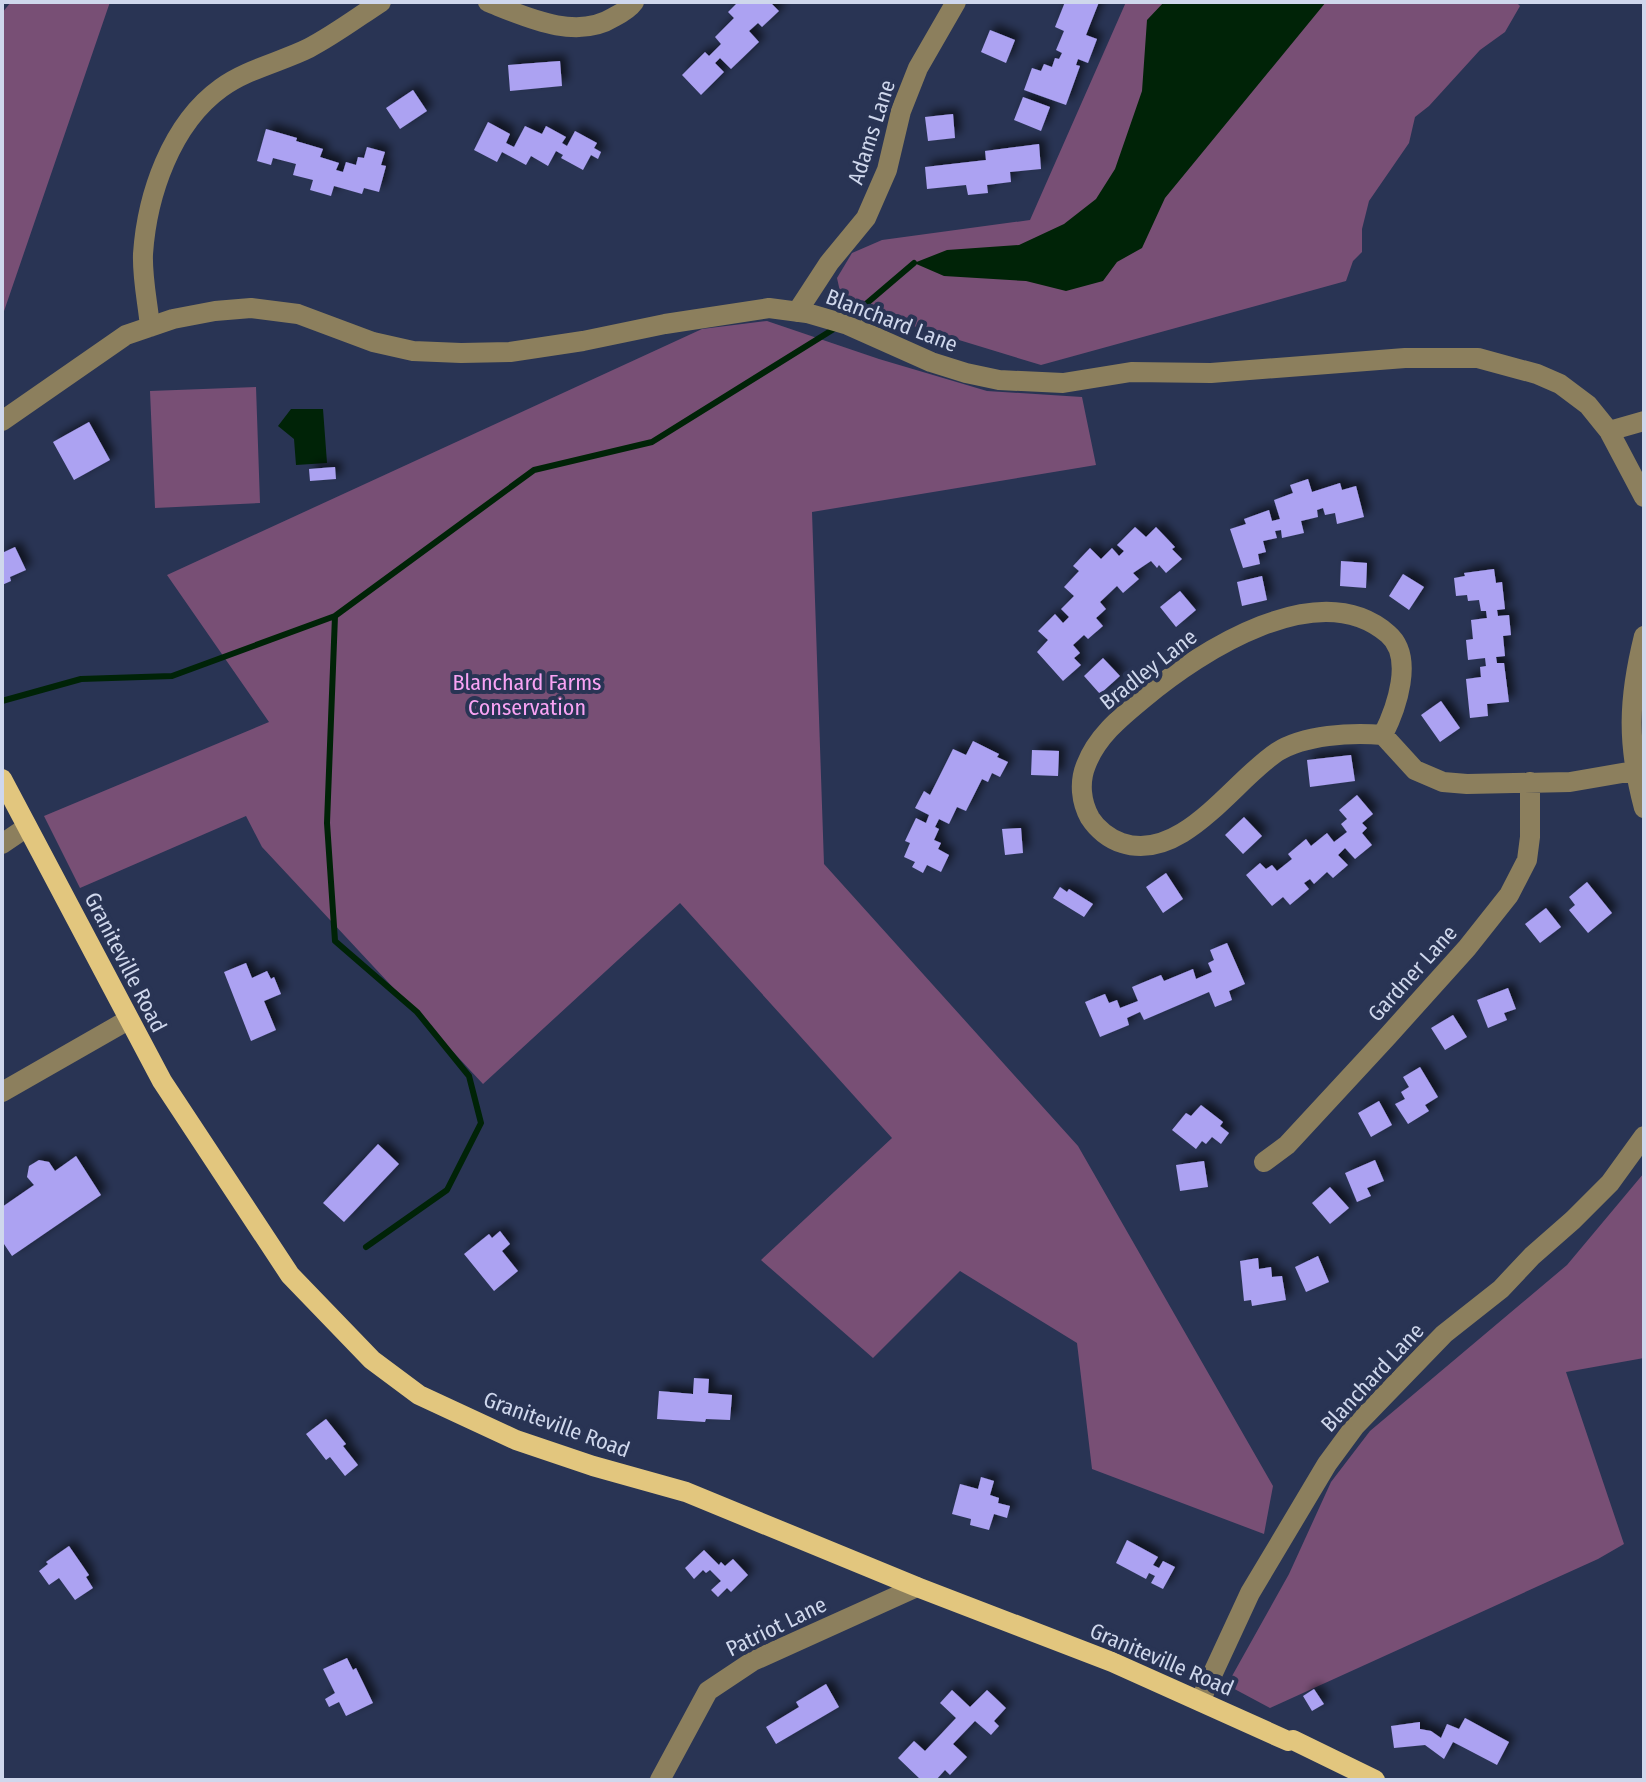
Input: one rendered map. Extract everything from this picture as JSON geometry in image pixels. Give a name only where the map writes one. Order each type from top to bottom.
[{"type":"main road","name":"Graniteville Road","points":[[2,779],[162,1081],[290,1275],[372,1360],[412,1390],[516,1440],[686,1492],[917,1587],[1112,1662],[1293,1740],[1375,1780]]},
{"type":"street","points":[[150,327],[143,256],[160,172],[177,136],[220,88],[310,47],[381,2]]},
{"type":"street","points":[[488,2],[561,26],[591,28],[631,7],[634,2]]},
{"type":"street","name":"Adams Lane","points":[[797,312],[829,263],[866,218],[887,170],[901,111],[918,68],[956,2]]},
{"type":"street","name":"Blanchard Lane","points":[[2,421],[126,335],[173,319],[215,311],[251,308],[298,314],[373,342],[413,351],[461,353],[510,352],[769,308],[848,325],[931,362],[999,380],[1063,383],[1131,372],[1211,373],[1405,358],[1478,358],[1537,374],[1560,384],[1588,405],[1609,431],[1644,497]]},
{"type":"street","points":[[1609,431],[1644,421]]},
{"type":"street","name":"Bradley Lane","points":[[1334,613],[1375,624],[1394,639],[1399,648],[1399,692],[1383,735],[1365,734],[1309,741],[1278,752],[1187,830],[1163,843],[1147,847],[1122,843],[1106,835],[1092,822],[1083,800],[1083,775],[1102,736],[1126,713],[1210,649],[1268,622],[1334,613]]},
{"type":"street","points":[[1644,636],[1634,675],[1630,739],[1634,771],[1644,808]]},
{"type":"street","points":[[1383,735],[1415,770],[1443,782],[1570,782],[1634,771]]},
{"type":"street","name":"Gardner Lane","points":[[1264,1162],[1275,1157],[1287,1145],[1387,1037],[1477,936],[1509,895],[1527,860],[1530,782]]},
{"type":"street","points":[[2,844],[27,827]]},
{"type":"street","points":[[2,1092],[128,1020]]},
{"type":"street","name":"Blanchard Lane","points":[[1200,1701],[1250,1593],[1327,1464],[1355,1426],[1444,1334],[1501,1289],[1610,1183],[1644,1136]]},
{"type":"street","name":"Patriot Lane","points":[[660,1780],[698,1706],[716,1684],[753,1661],[917,1587]]},
{"type":"green space","points":[[11,2],[110,2],[2,317],[2,13]]},
{"type":"green space","points":[[1126,2],[1516,2],[1520,6],[1505,32],[1480,50],[1415,117],[1409,143],[1369,201],[1362,229],[1362,252],[1353,261],[1346,281],[1041,365],[877,315],[841,296],[837,278],[852,253],[882,240],[1030,220]]},
{"type":"green space","name":"Blanchard Farms Conservation","points":[[767,321],[987,391],[1082,397],[1096,465],[812,512],[824,864],[1078,1146],[1273,1486],[1264,1534],[1092,1469],[1077,1343],[960,1271],[873,1358],[761,1260],[892,1138],[680,903],[483,1084],[262,847],[246,816],[80,888],[44,816],[269,722],[167,575],[702,329]]},
{"type":"green space","points":[[256,387],[260,503],[155,508],[150,391]]},
{"type":"green space","points":[[1644,1173],[1644,1358],[1566,1372],[1624,1544],[1598,1559],[1270,1708],[1227,1685],[1289,1574],[1331,1482],[1370,1431],[1567,1265]]},
{"type":"shaded area","points":[[1164,2],[1326,2],[1165,198],[1142,248],[1117,262],[1103,281],[1066,291],[1026,281],[944,276],[914,263],[947,250],[1019,245],[1064,224],[1096,199],[1115,169],[1142,91],[1147,20]]},
{"type":"shaded area","points":[[291,409],[323,409],[327,463],[296,465],[294,439],[278,426]]},
{"type":"building","points":[[738,2],[770,2],[779,11],[762,27],[758,23],[749,31],[759,42],[731,69],[720,58],[715,63],[724,72],[701,95],[682,75],[705,52],[709,56],[721,44],[715,37],[734,18],[728,12]]},
{"type":"building","points":[[1065,2],[1099,2],[1086,35],[1097,39],[1088,63],[1078,59],[1076,65],[1080,66],[1066,105],[1024,90],[1032,68],[1041,71],[1044,64],[1052,67],[1055,58],[1059,59],[1062,53],[1056,50],[1064,31],[1055,27]]},
{"type":"building","points":[[990,30],[1015,40],[1006,63],[981,52]]},
{"type":"building","points":[[560,61],[562,86],[510,91],[508,65]]},
{"type":"building","points":[[413,90],[427,111],[400,129],[386,108]]},
{"type":"building","points":[[1023,97],[1050,107],[1041,131],[1014,120]]},
{"type":"building","points":[[953,114],[955,138],[928,141],[925,117]]},
{"type":"building","points":[[488,122],[510,134],[506,143],[514,147],[525,126],[542,134],[546,126],[566,137],[562,143],[567,146],[575,131],[597,143],[594,148],[601,152],[598,159],[591,155],[583,170],[561,158],[563,155],[556,151],[548,166],[531,156],[526,165],[502,152],[497,162],[474,150]]},
{"type":"building","points":[[266,129],[323,149],[320,157],[339,163],[336,170],[343,172],[346,162],[356,165],[358,157],[364,158],[367,147],[385,152],[381,165],[386,166],[379,192],[364,188],[362,194],[334,186],[331,196],[310,190],[313,180],[293,175],[296,164],[273,158],[271,165],[257,161]]},
{"type":"building","points":[[1039,144],[1041,169],[1010,172],[1011,182],[987,185],[988,193],[968,195],[966,185],[927,189],[925,167],[986,160],[985,151]]},
{"type":"building","points":[[89,422],[110,460],[74,480],[53,442]]},
{"type":"building","points":[[335,467],[336,479],[310,481],[309,469]]},
{"type":"building","points":[[1308,479],[1312,492],[1340,483],[1342,490],[1356,486],[1364,517],[1337,524],[1335,513],[1325,515],[1323,508],[1317,510],[1318,517],[1301,521],[1304,533],[1282,538],[1281,530],[1275,531],[1277,538],[1263,541],[1266,552],[1258,554],[1260,564],[1243,568],[1230,529],[1246,524],[1244,519],[1269,510],[1272,521],[1280,519],[1274,500],[1293,493],[1290,485]]},
{"type":"building","points":[[1135,527],[1146,537],[1156,527],[1182,559],[1166,573],[1151,561],[1133,573],[1139,579],[1123,593],[1117,586],[1100,602],[1106,609],[1096,618],[1103,626],[1088,639],[1084,635],[1073,645],[1080,653],[1074,658],[1081,665],[1063,681],[1037,652],[1048,640],[1038,631],[1055,614],[1063,623],[1069,617],[1061,609],[1074,596],[1064,587],[1079,571],[1073,566],[1090,548],[1101,559],[1112,548],[1119,556],[1124,551],[1117,545]]},
{"type":"building","points":[[15,547],[26,570],[10,577],[11,581],[2,585],[2,553]]},
{"type":"building","points":[[1341,561],[1367,563],[1366,588],[1340,586]]},
{"type":"building","points":[[1494,569],[1496,583],[1502,582],[1505,609],[1497,610],[1498,616],[1509,615],[1511,635],[1503,636],[1505,656],[1496,657],[1497,663],[1504,663],[1509,702],[1487,704],[1488,716],[1470,718],[1466,679],[1481,677],[1480,667],[1486,666],[1485,658],[1468,660],[1466,640],[1473,639],[1471,620],[1487,618],[1486,611],[1481,611],[1479,600],[1468,601],[1467,595],[1456,596],[1454,578],[1465,576],[1464,573]]},
{"type":"building","points":[[1403,574],[1424,587],[1409,610],[1389,596]]},
{"type":"building","points":[[1262,576],[1267,600],[1242,606],[1237,582]]},
{"type":"building","points":[[1180,591],[1196,610],[1176,627],[1160,607]]},
{"type":"building","points":[[1103,658],[1120,676],[1100,694],[1084,676]]},
{"type":"building","points":[[1441,701],[1460,728],[1440,742],[1421,715]]},
{"type":"building","points":[[973,741],[1008,762],[1000,777],[992,773],[988,782],[982,779],[966,811],[957,807],[949,824],[939,819],[934,840],[941,843],[938,849],[949,855],[941,872],[927,865],[923,873],[912,867],[915,862],[904,857],[910,843],[905,841],[916,818],[926,823],[929,815],[915,808],[924,791],[930,795],[953,749],[966,755]]},
{"type":"building","points":[[1032,750],[1059,751],[1058,776],[1031,775]]},
{"type":"building","points":[[1351,755],[1355,781],[1310,787],[1307,760]]},
{"type":"building","points":[[1357,795],[1373,814],[1362,823],[1367,828],[1362,833],[1372,845],[1355,859],[1345,848],[1338,855],[1348,865],[1333,878],[1327,872],[1314,884],[1310,879],[1304,883],[1309,889],[1290,905],[1283,897],[1272,906],[1246,875],[1260,863],[1266,869],[1272,865],[1277,871],[1292,859],[1288,854],[1306,839],[1311,846],[1327,833],[1334,842],[1347,832],[1341,824],[1347,819],[1339,810]]},
{"type":"building","points":[[1244,817],[1262,836],[1243,854],[1225,835]]},
{"type":"building","points":[[1021,828],[1023,853],[1005,855],[1002,829]]},
{"type":"building","points":[[1166,873],[1183,899],[1163,913],[1146,887]]},
{"type":"building","points":[[1587,882],[1612,913],[1588,933],[1569,910],[1575,905],[1569,897]]},
{"type":"building","points":[[1060,887],[1093,904],[1084,917],[1053,898]]},
{"type":"building","points":[[1546,908],[1561,927],[1540,943],[1525,924]]},
{"type":"building","points":[[1227,943],[1245,984],[1229,991],[1232,1000],[1215,1007],[1209,992],[1144,1020],[1140,1012],[1127,1018],[1129,1025],[1100,1037],[1085,1002],[1105,994],[1109,1003],[1117,1000],[1120,1008],[1138,1001],[1132,987],[1161,975],[1164,981],[1193,969],[1196,979],[1212,972],[1208,963],[1214,960],[1210,950]]},
{"type":"building","points":[[246,963],[252,978],[267,971],[271,979],[274,977],[281,994],[264,1001],[276,1030],[251,1041],[224,972]]},
{"type":"building","points":[[1508,988],[1516,1009],[1504,1013],[1507,1020],[1488,1028],[1477,1000]]},
{"type":"building","points":[[1453,1015],[1467,1037],[1445,1050],[1431,1028]]},
{"type":"building","points":[[1420,1067],[1438,1097],[1425,1105],[1429,1111],[1408,1124],[1395,1104],[1405,1099],[1401,1092],[1409,1087],[1403,1077]]},
{"type":"building","points":[[1379,1101],[1392,1125],[1371,1137],[1358,1113]]},
{"type":"building","points":[[1201,1105],[1223,1122],[1220,1126],[1229,1133],[1221,1144],[1212,1137],[1206,1144],[1202,1141],[1196,1149],[1172,1130],[1186,1113],[1191,1116]]},
{"type":"building","points":[[378,1144],[399,1164],[344,1222],[323,1203]]},
{"type":"building","points":[[76,1156],[101,1195],[12,1256],[2,1241],[2,1207],[34,1185],[27,1177],[29,1166],[39,1160],[49,1162],[55,1171]]},
{"type":"building","points":[[1375,1160],[1384,1181],[1367,1188],[1371,1196],[1357,1202],[1345,1173]]},
{"type":"building","points":[[1204,1161],[1208,1187],[1180,1191],[1176,1165]]},
{"type":"building","points":[[1330,1187],[1349,1208],[1330,1224],[1312,1203]]},
{"type":"building","points":[[500,1231],[510,1244],[502,1251],[518,1271],[494,1291],[464,1254],[489,1234],[492,1238]]},
{"type":"building","points":[[1318,1256],[1329,1282],[1306,1292],[1295,1267]]},
{"type":"building","points":[[1258,1258],[1259,1269],[1271,1267],[1272,1277],[1282,1276],[1286,1300],[1252,1306],[1251,1300],[1244,1301],[1240,1261]]},
{"type":"building","points":[[694,1378],[709,1379],[708,1393],[732,1395],[730,1420],[657,1419],[659,1391],[693,1394]]},
{"type":"building","points":[[326,1419],[358,1465],[345,1476],[330,1457],[326,1460],[306,1434]]},
{"type":"building","points":[[981,1477],[994,1481],[990,1495],[999,1498],[998,1503],[1010,1506],[1007,1518],[994,1514],[989,1530],[970,1525],[971,1519],[952,1514],[960,1484],[978,1489]]},
{"type":"building","points":[[1127,1540],[1158,1557],[1153,1565],[1159,1568],[1163,1561],[1175,1567],[1163,1589],[1151,1583],[1155,1576],[1149,1573],[1146,1579],[1116,1563]]},
{"type":"building","points":[[69,1546],[89,1575],[86,1577],[93,1588],[75,1600],[59,1578],[49,1585],[39,1571],[48,1564],[46,1562]]},
{"type":"building","points":[[704,1550],[719,1565],[721,1562],[725,1566],[733,1559],[748,1575],[731,1592],[727,1588],[718,1597],[711,1590],[721,1581],[710,1570],[706,1573],[703,1570],[694,1579],[685,1568]]},
{"type":"building","points":[[347,1658],[353,1670],[356,1668],[373,1703],[346,1716],[339,1702],[329,1707],[325,1699],[335,1693],[323,1669]]},
{"type":"building","points":[[826,1684],[839,1707],[776,1744],[766,1727],[799,1707],[796,1702]]},
{"type":"building","points":[[1314,1689],[1324,1704],[1312,1711],[1303,1696]]},
{"type":"building","points":[[952,1690],[970,1707],[987,1690],[1006,1708],[994,1721],[999,1726],[991,1735],[975,1721],[953,1744],[967,1757],[950,1775],[945,1770],[936,1780],[921,1780],[898,1758],[914,1741],[925,1751],[956,1718],[940,1703]]},
{"type":"building","points":[[1465,1718],[1509,1742],[1497,1765],[1453,1742],[1444,1759],[1425,1745],[1394,1748],[1391,1726],[1420,1722],[1420,1729],[1431,1731],[1441,1738],[1447,1724],[1459,1729]]},
{"type":"waterway","points":[[846,321],[914,263]]},
{"type":"waterway","points":[[2,701],[81,679],[172,676],[335,616],[534,470],[652,442],[837,327]]},
{"type":"waterway","points":[[335,616],[327,823],[335,941],[417,1012],[469,1076],[481,1123],[447,1190],[366,1247]]}]
